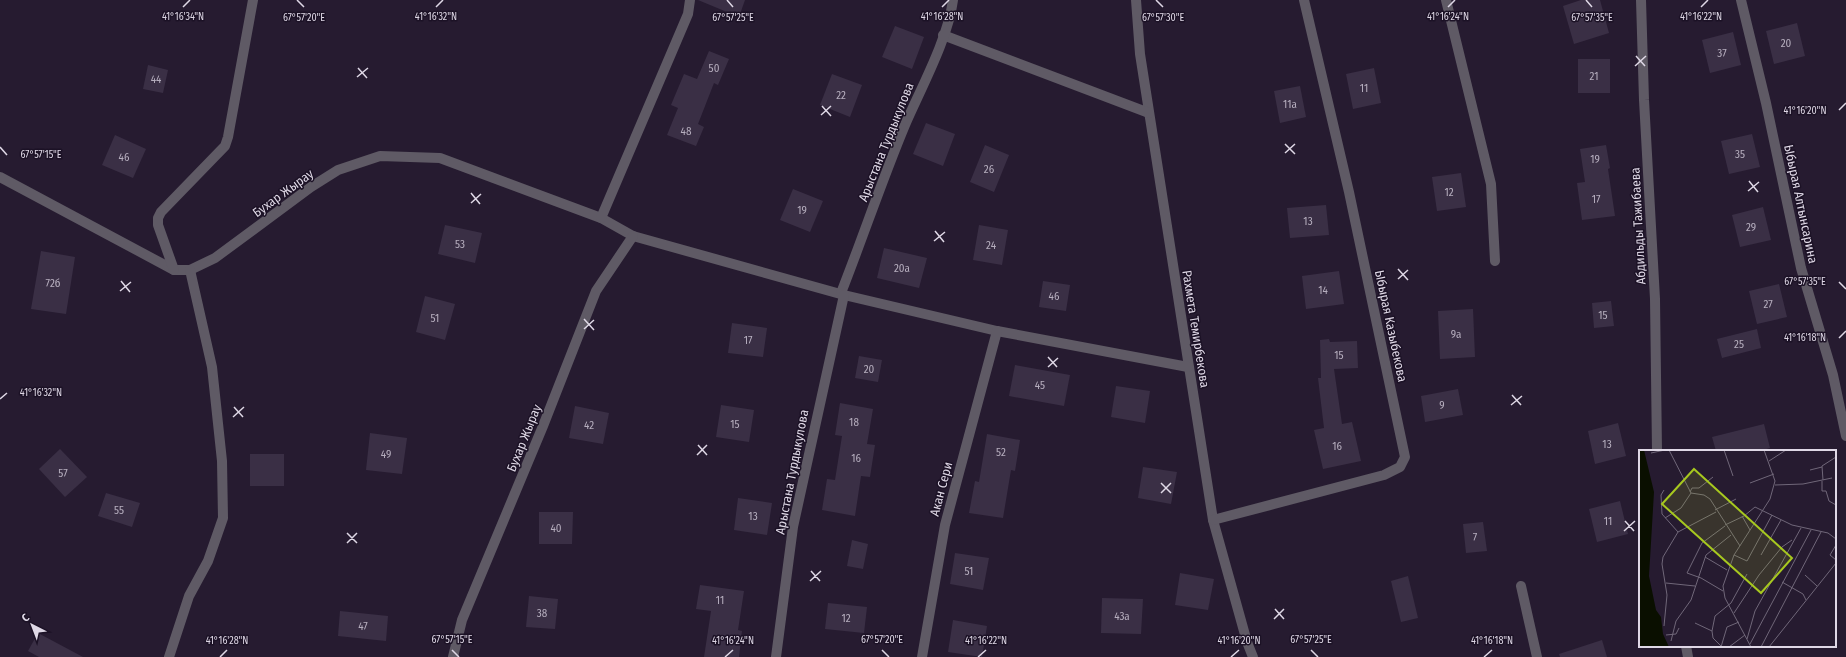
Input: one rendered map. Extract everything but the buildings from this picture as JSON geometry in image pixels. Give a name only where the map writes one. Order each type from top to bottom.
[{"type":"street","points":[[174,270],[158,225],[158,218],[160,212],[225,146],[228,137],[252,0]]},
{"type":"street","points":[[602,218],[688,14],[690,0]]},
{"type":"street","name":"Арыстана Турдыкулова","points":[[776,657],[793,527],[843,294],[905,126],[943,36],[951,13],[953,0]]},
{"type":"street","name":"Рахмета Темирбекова","points":[[1136,0],[1140,54],[1213,520],[1247,642],[1254,657]]},
{"type":"street","name":"Ыбырая Казыбекова","points":[[1213,520],[1384,475],[1400,467],[1405,457],[1349,192],[1304,0]]},
{"type":"street","points":[[1446,0],[1491,184],[1495,261]]},
{"type":"street","name":"Абдильды Тажибаева","points":[[1641,0],[1644,100],[1656,299],[1657,450]]},
{"type":"street","name":"Ыбырая Алтынсарина","points":[[1741,0],[1766,103],[1801,268],[1833,375],[1846,436]]},
{"type":"street","points":[[943,36],[1149,113]]},
{"type":"street","name":"Бухар Жырау","points":[[0,177],[174,270],[190,270],[215,258],[311,187],[338,170],[380,156],[440,158],[602,218],[633,236],[843,294],[997,331],[1188,367]]},
{"type":"street","name":"Бухар Жырау","points":[[453,657],[462,620],[543,426],[596,291],[633,236]]},
{"type":"street","points":[[169,657],[189,596],[208,561],[223,518],[222,461],[212,367],[190,270]]},
{"type":"street","name":"Акан Сери","points":[[922,657],[945,525],[997,331]]},
{"type":"street","points":[[1521,586],[1537,657]]},
{"type":"street","points":[[1686,647],[1688,657]]}]
